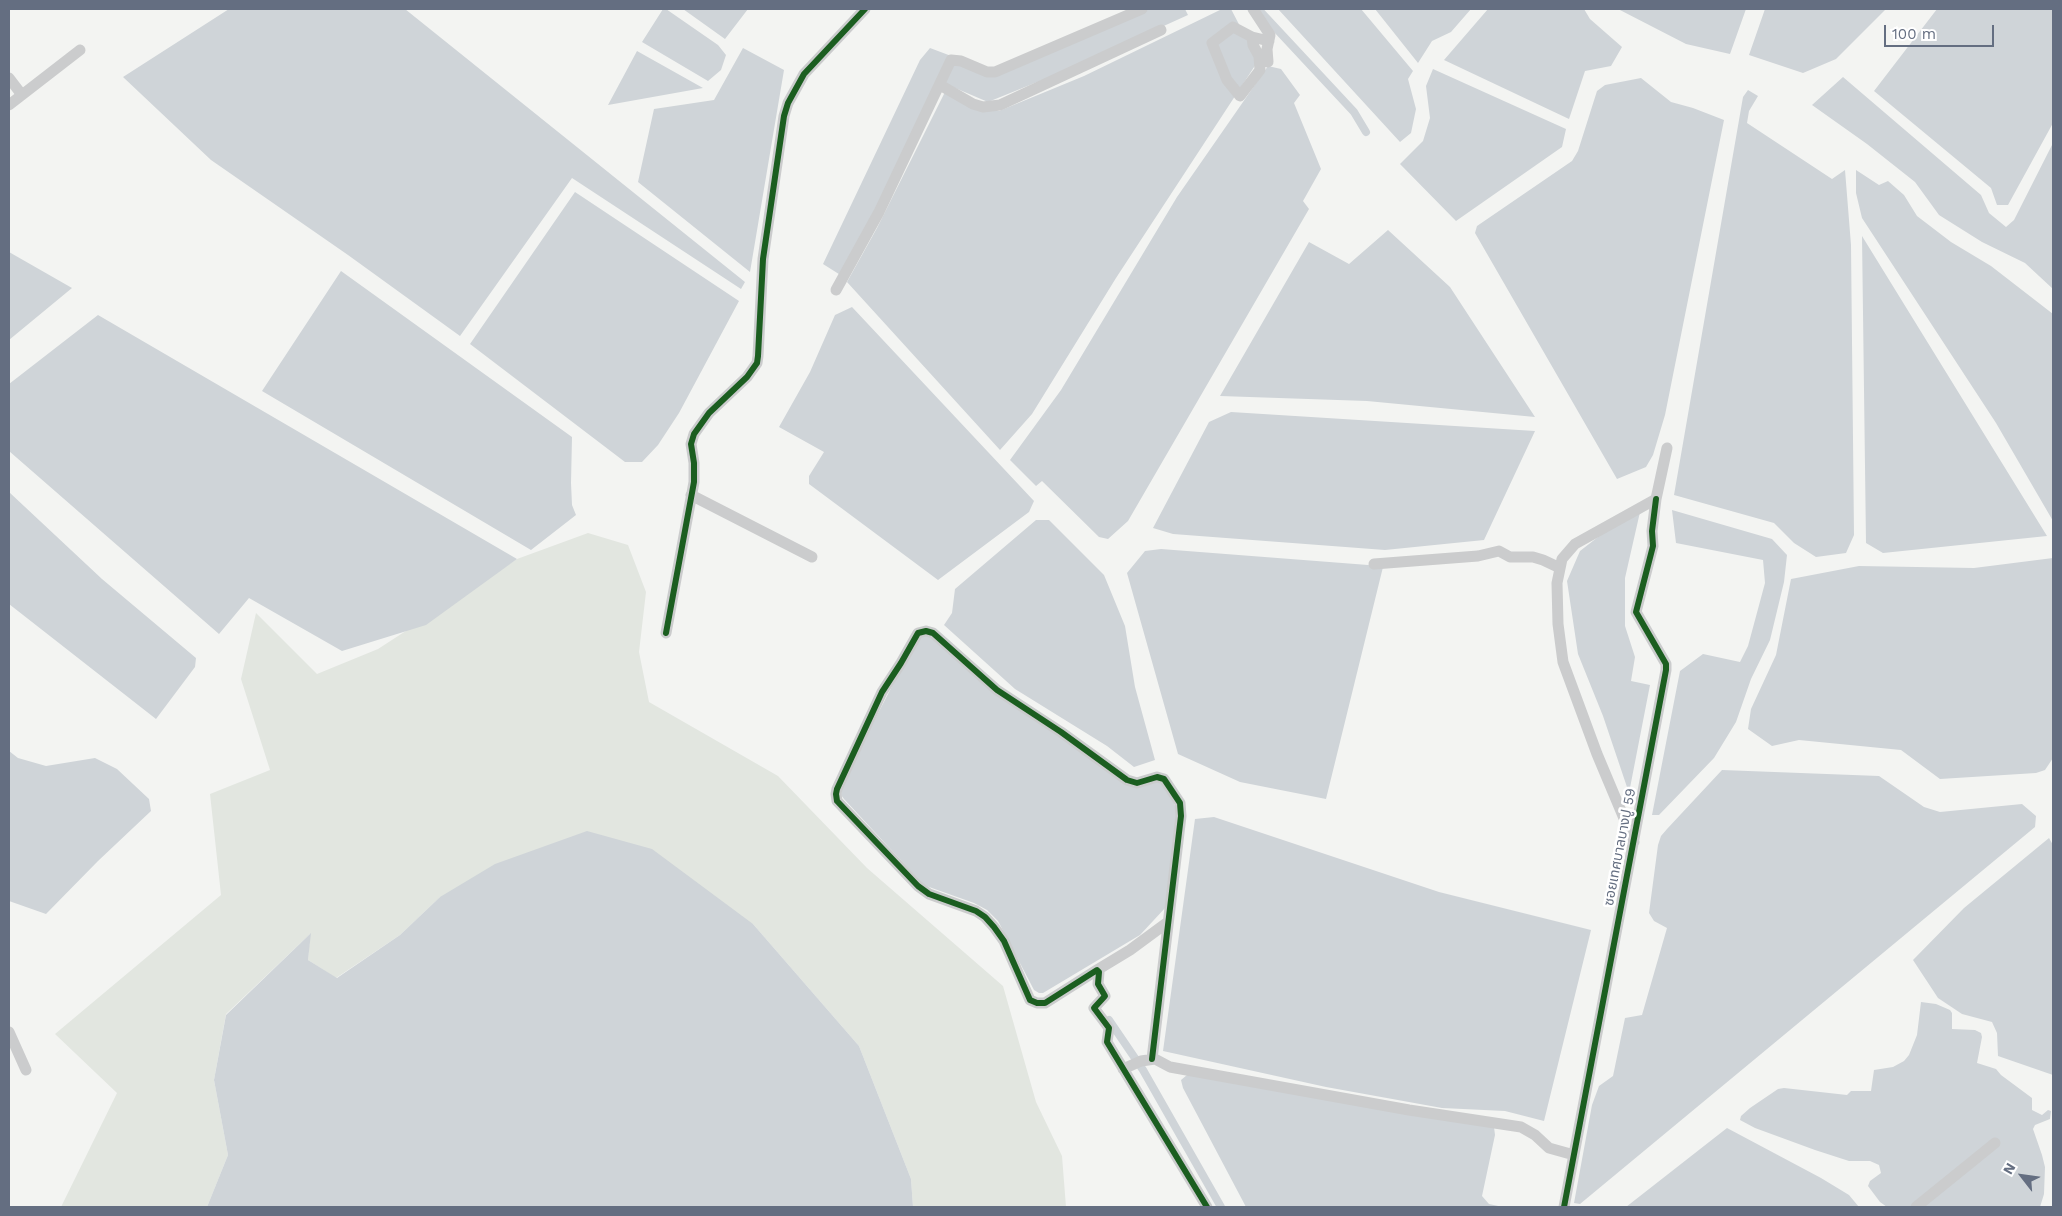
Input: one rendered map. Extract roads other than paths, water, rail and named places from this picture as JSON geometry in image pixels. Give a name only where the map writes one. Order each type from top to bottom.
[{"type":"street","points":[[666,633],[692,495],[694,473],[691,444],[694,434],[709,413],[747,377],[757,363],[763,259],[784,116],[788,103],[804,74],[864,9]]},
{"type":"street","points":[[836,290],[879,212],[951,60],[961,61],[988,72],[995,72],[1142,9]]},
{"type":"street","points":[[1253,9],[1270,35],[1267,49],[1268,62]]},
{"type":"street","points":[[1252,37],[1253,45],[1259,56],[1260,70],[1240,96],[1227,80],[1212,43],[1233,27],[1252,37],[1269,41]]},
{"type":"street","points":[[940,85],[973,104],[983,107],[1000,105],[1161,30]]},
{"type":"street","points":[[9,105],[80,50]]},
{"type":"street","points":[[9,78],[22,95]]},
{"type":"street","name":"ซอยเทศบาลบางปู 59","points":[[1564,1207],[1666,670],[1666,664],[1636,612],[1653,546],[1652,530],[1656,499],[1666,448]]},
{"type":"street","points":[[692,495],[812,557]]},
{"type":"street","points":[[1634,842],[1597,754],[1563,662],[1556,598],[1560,568],[1567,552],[1575,544],[1656,499]]},
{"type":"street","points":[[1374,564],[1478,556],[1499,551],[1510,557],[1533,557],[1560,568]]},
{"type":"street","points":[[1168,922],[1130,950],[1045,1003],[1038,1003],[1030,1000],[1004,941],[985,918],[976,911],[929,894],[918,886],[837,801],[837,788],[882,692],[918,633],[926,631],[933,633],[1002,694],[1061,732],[1127,780],[1137,783],[1156,777],[1164,779],[1181,807],[1168,922],[1137,1063],[1207,1207]]},
{"type":"street","points":[[1097,970],[1100,974],[1098,984],[1105,996],[1094,1008],[1109,1028],[1107,1042],[1137,1063],[1170,1067],[1409,1110],[1520,1127],[1535,1135],[1549,1148],[1574,1156]]},
{"type":"street","points":[[9,1032],[26,1070]]},
{"type":"street","points":[[1916,1207],[1995,1143]]},
{"type":"waterway","points":[[1258,9],[1354,112],[1366,132]]},
{"type":"waterway","points":[[1109,1020],[1143,1070],[1221,1207]]}]
